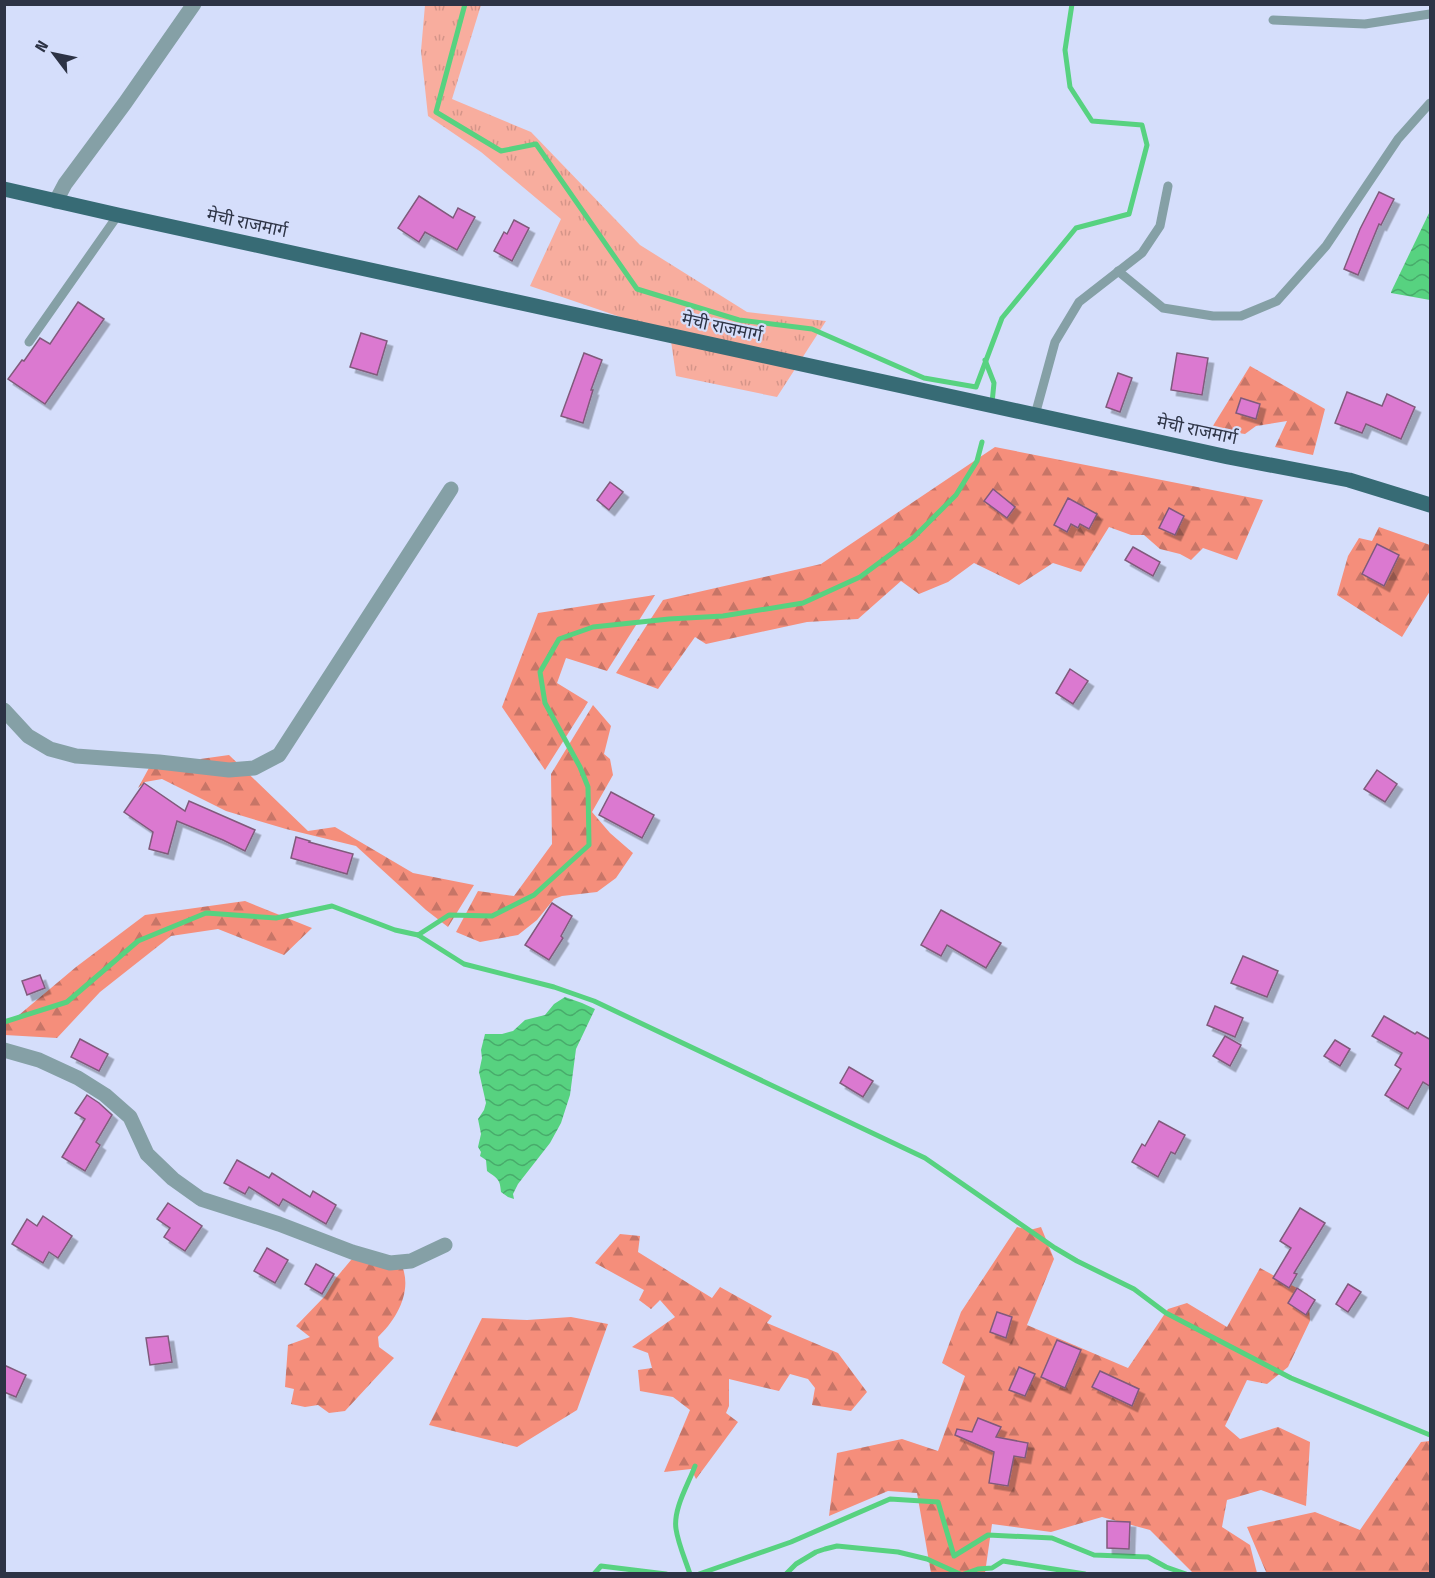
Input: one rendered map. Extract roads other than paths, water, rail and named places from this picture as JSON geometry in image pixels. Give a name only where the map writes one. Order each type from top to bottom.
[{"type":"main road","name":"मेची राजमार्ग","points":[[4,189],[1228,457],[1349,480],[1431,505]]},
{"type":"street","points":[[56,201],[65,184],[194,4]]},
{"type":"street","points":[[4,710],[28,736],[50,749],[76,756],[230,770],[254,768],[279,755],[451,489]]},
{"type":"street","points":[[4,1050],[48,1064],[78,1077],[105,1095],[130,1117],[147,1154],[172,1179],[201,1199],[390,1263],[411,1261],[444,1245]]},
{"type":"lane","points":[[1274,20],[1365,24],[1431,14]]},
{"type":"lane","points":[[1118,271],[1163,308],[1213,316],[1241,316],[1277,301],[1326,246],[1398,139],[1431,103]]},
{"type":"lane","points":[[1035,415],[1055,342],[1079,302],[1142,253],[1160,226],[1168,186]]},
{"type":"lane","points":[[29,342],[118,215]]},
{"type":"water","points":[[1430,211],[1430,300],[1391,293],[1391,292]]},
{"type":"water","points":[[565,997],[595,1009],[576,1049],[570,1095],[561,1123],[550,1143],[518,1184],[513,1194],[514,1199],[501,1192],[499,1182],[487,1171],[486,1160],[480,1156],[481,1152],[478,1147],[481,1134],[478,1119],[486,1103],[479,1072],[485,1034],[502,1034],[513,1031],[525,1020],[545,1015],[554,1004]]},
{"type":"waterway","points":[[465,4],[436,112],[501,151],[536,144],[637,289],[739,320],[812,329],[924,378],[976,387],[1002,318],[1076,228],[1129,214],[1147,145],[1142,125],[1092,121],[1070,87],[1065,50],[1072,4]]},
{"type":"waterway","points":[[985,360],[994,383],[992,403]]},
{"type":"waterway","points":[[4,1022],[67,1002],[138,941],[206,913],[276,918],[332,906],[395,930],[418,935],[449,915],[492,916],[534,895],[589,845],[588,787],[580,767],[545,703],[540,672],[559,639],[593,627],[723,616],[803,603],[860,577],[914,537],[956,495],[977,461],[982,442]]},
{"type":"waterway","points":[[418,935],[464,964],[554,987],[594,1001],[925,1158],[1055,1248],[1134,1289],[1166,1313],[1291,1378],[1430,1435]]},
{"type":"waterway","points":[[690,1574],[678,1540],[676,1521],[679,1505],[695,1466]]},
{"type":"waterway","points":[[699,1574],[791,1542],[890,1499],[938,1502],[954,1556],[988,1535],[1052,1538],[1094,1555],[1148,1557],[1186,1574]]},
{"type":"waterway","points":[[786,1574],[796,1564],[816,1552],[837,1546],[898,1552],[927,1559],[960,1574]]},
{"type":"waterway","points":[[964,1574],[978,1569],[992,1568],[1003,1561],[1085,1574]]},
{"type":"waterway","points":[[594,1574],[601,1566],[666,1574]]}]
